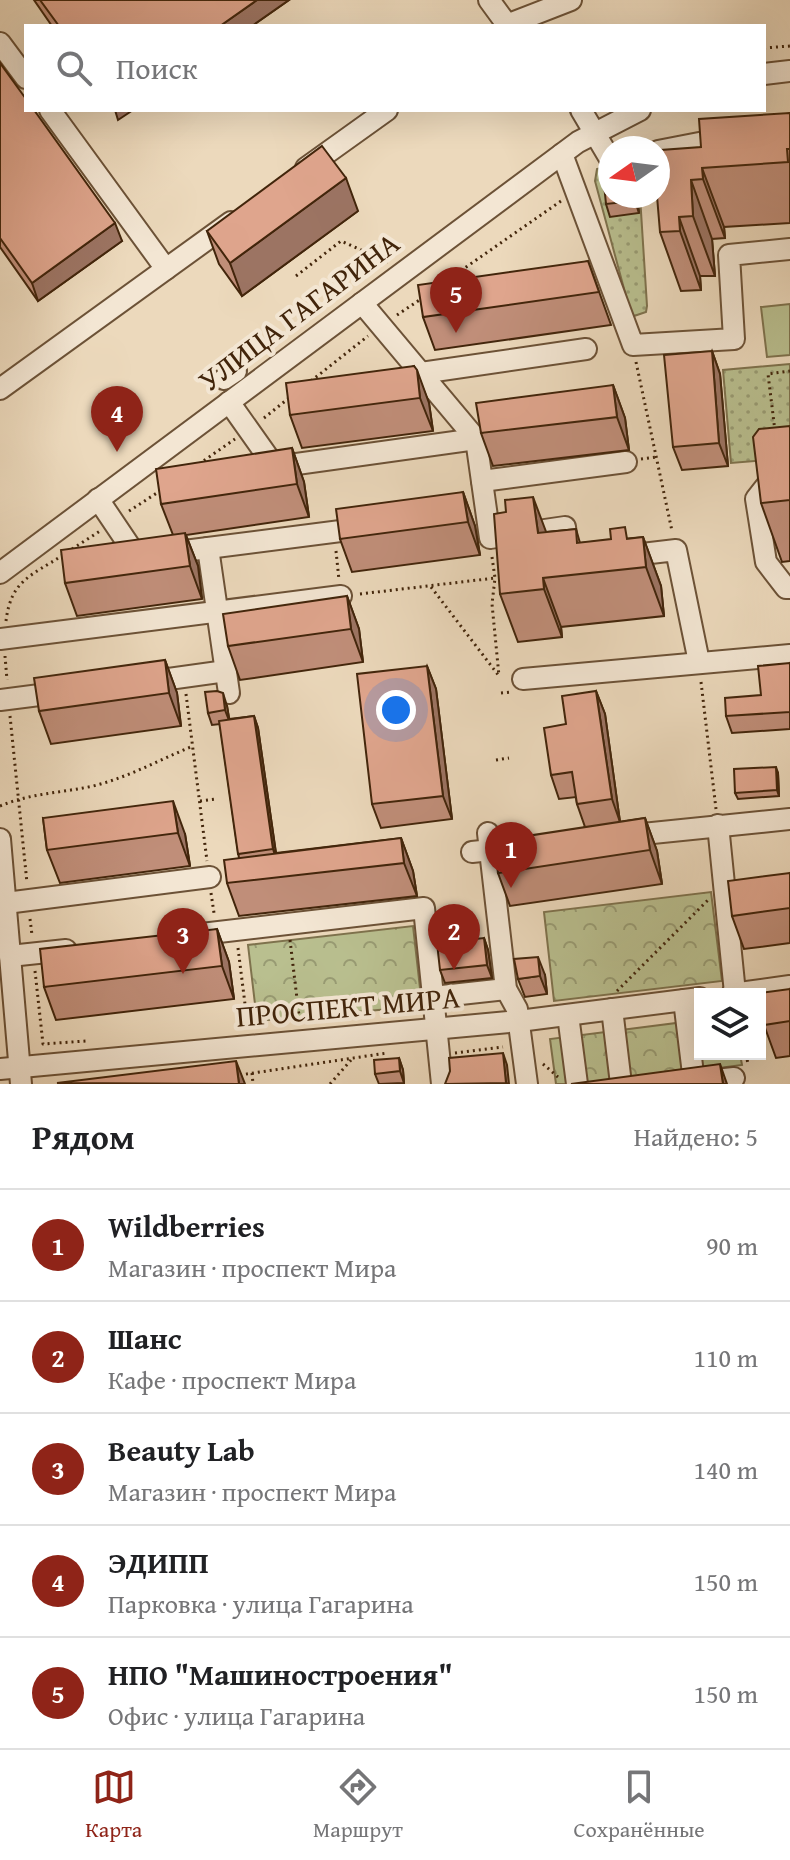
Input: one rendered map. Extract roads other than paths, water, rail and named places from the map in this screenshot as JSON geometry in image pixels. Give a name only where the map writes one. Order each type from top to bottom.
[{"type":"street","points":[[489,0],[505,24]]},
{"type":"street","points":[[509,24],[571,0]]},
{"type":"street","points":[[0,43],[24,75]]},
{"type":"street","points":[[766,74],[790,71]]},
{"type":"street","points":[[51,112],[166,269]]},
{"type":"street","points":[[296,175],[384,112]]},
{"type":"street","points":[[582,112],[598,141]]},
{"type":"street","name":"УЛИЦА ГАГАРИНА","points":[[0,573],[36,538],[98,499],[562,154],[636,112]]},
{"type":"street","points":[[670,149],[746,134]]},
{"type":"street","points":[[562,154],[633,345],[734,339],[729,255],[790,249]]},
{"type":"street","points":[[0,389],[244,213]]},
{"type":"street","points":[[362,303],[476,439],[482,481],[479,512],[490,538],[565,527],[569,562],[676,550],[699,662]]},
{"type":"street","points":[[421,373],[586,349]]},
{"type":"street","points":[[229,402],[275,467],[476,439]]},
{"type":"street","points":[[482,481],[626,462]]},
{"type":"street","points":[[790,474],[774,476],[756,499],[766,562],[786,588],[790,588]]},
{"type":"street","points":[[98,499],[137,557],[379,525]]},
{"type":"street","points":[[208,548],[229,693]]},
{"type":"street","points":[[0,639],[341,596]]},
{"type":"street","points":[[523,679],[790,655]]},
{"type":"street","points":[[133,683],[226,671]]},
{"type":"street","points":[[0,700],[86,689]]},
{"type":"street","points":[[596,838],[790,819]]},
{"type":"street","points":[[718,825],[733,988]]},
{"type":"street","points":[[0,839],[14,1073]]},
{"type":"street","points":[[527,1084],[517,1009],[506,989],[484,843],[531,839]]},
{"type":"street","points":[[6,903],[210,877]]},
{"type":"street","points":[[171,938],[424,908],[442,1084]]},
{"type":"street","points":[[7,966],[79,948]]},
{"type":"street","points":[[766,989],[790,986]]},
{"type":"street","points":[[433,997],[506,989]]},
{"type":"street","points":[[692,999],[686,1083],[734,1078]]},
{"type":"street","name":"ПРОСПЕКТ МИРА","points":[[14,1073],[519,1021],[568,1015],[612,1003],[692,999]]},
{"type":"street","points":[[612,1003],[621,1084]]},
{"type":"street","points":[[568,1015],[577,1084]]},
{"type":"place","name":"НПО \"Машиностроения\"","points":[[456,333]]},
{"type":"place","name":"ЭДИПП","points":[[117,452]]},
{"type":"place","name":"Wildberries","points":[[511,888]]},
{"type":"place","name":"Шанс","points":[[454,970]]},
{"type":"place","name":"Beauty Lab","points":[[183,974]]}]
